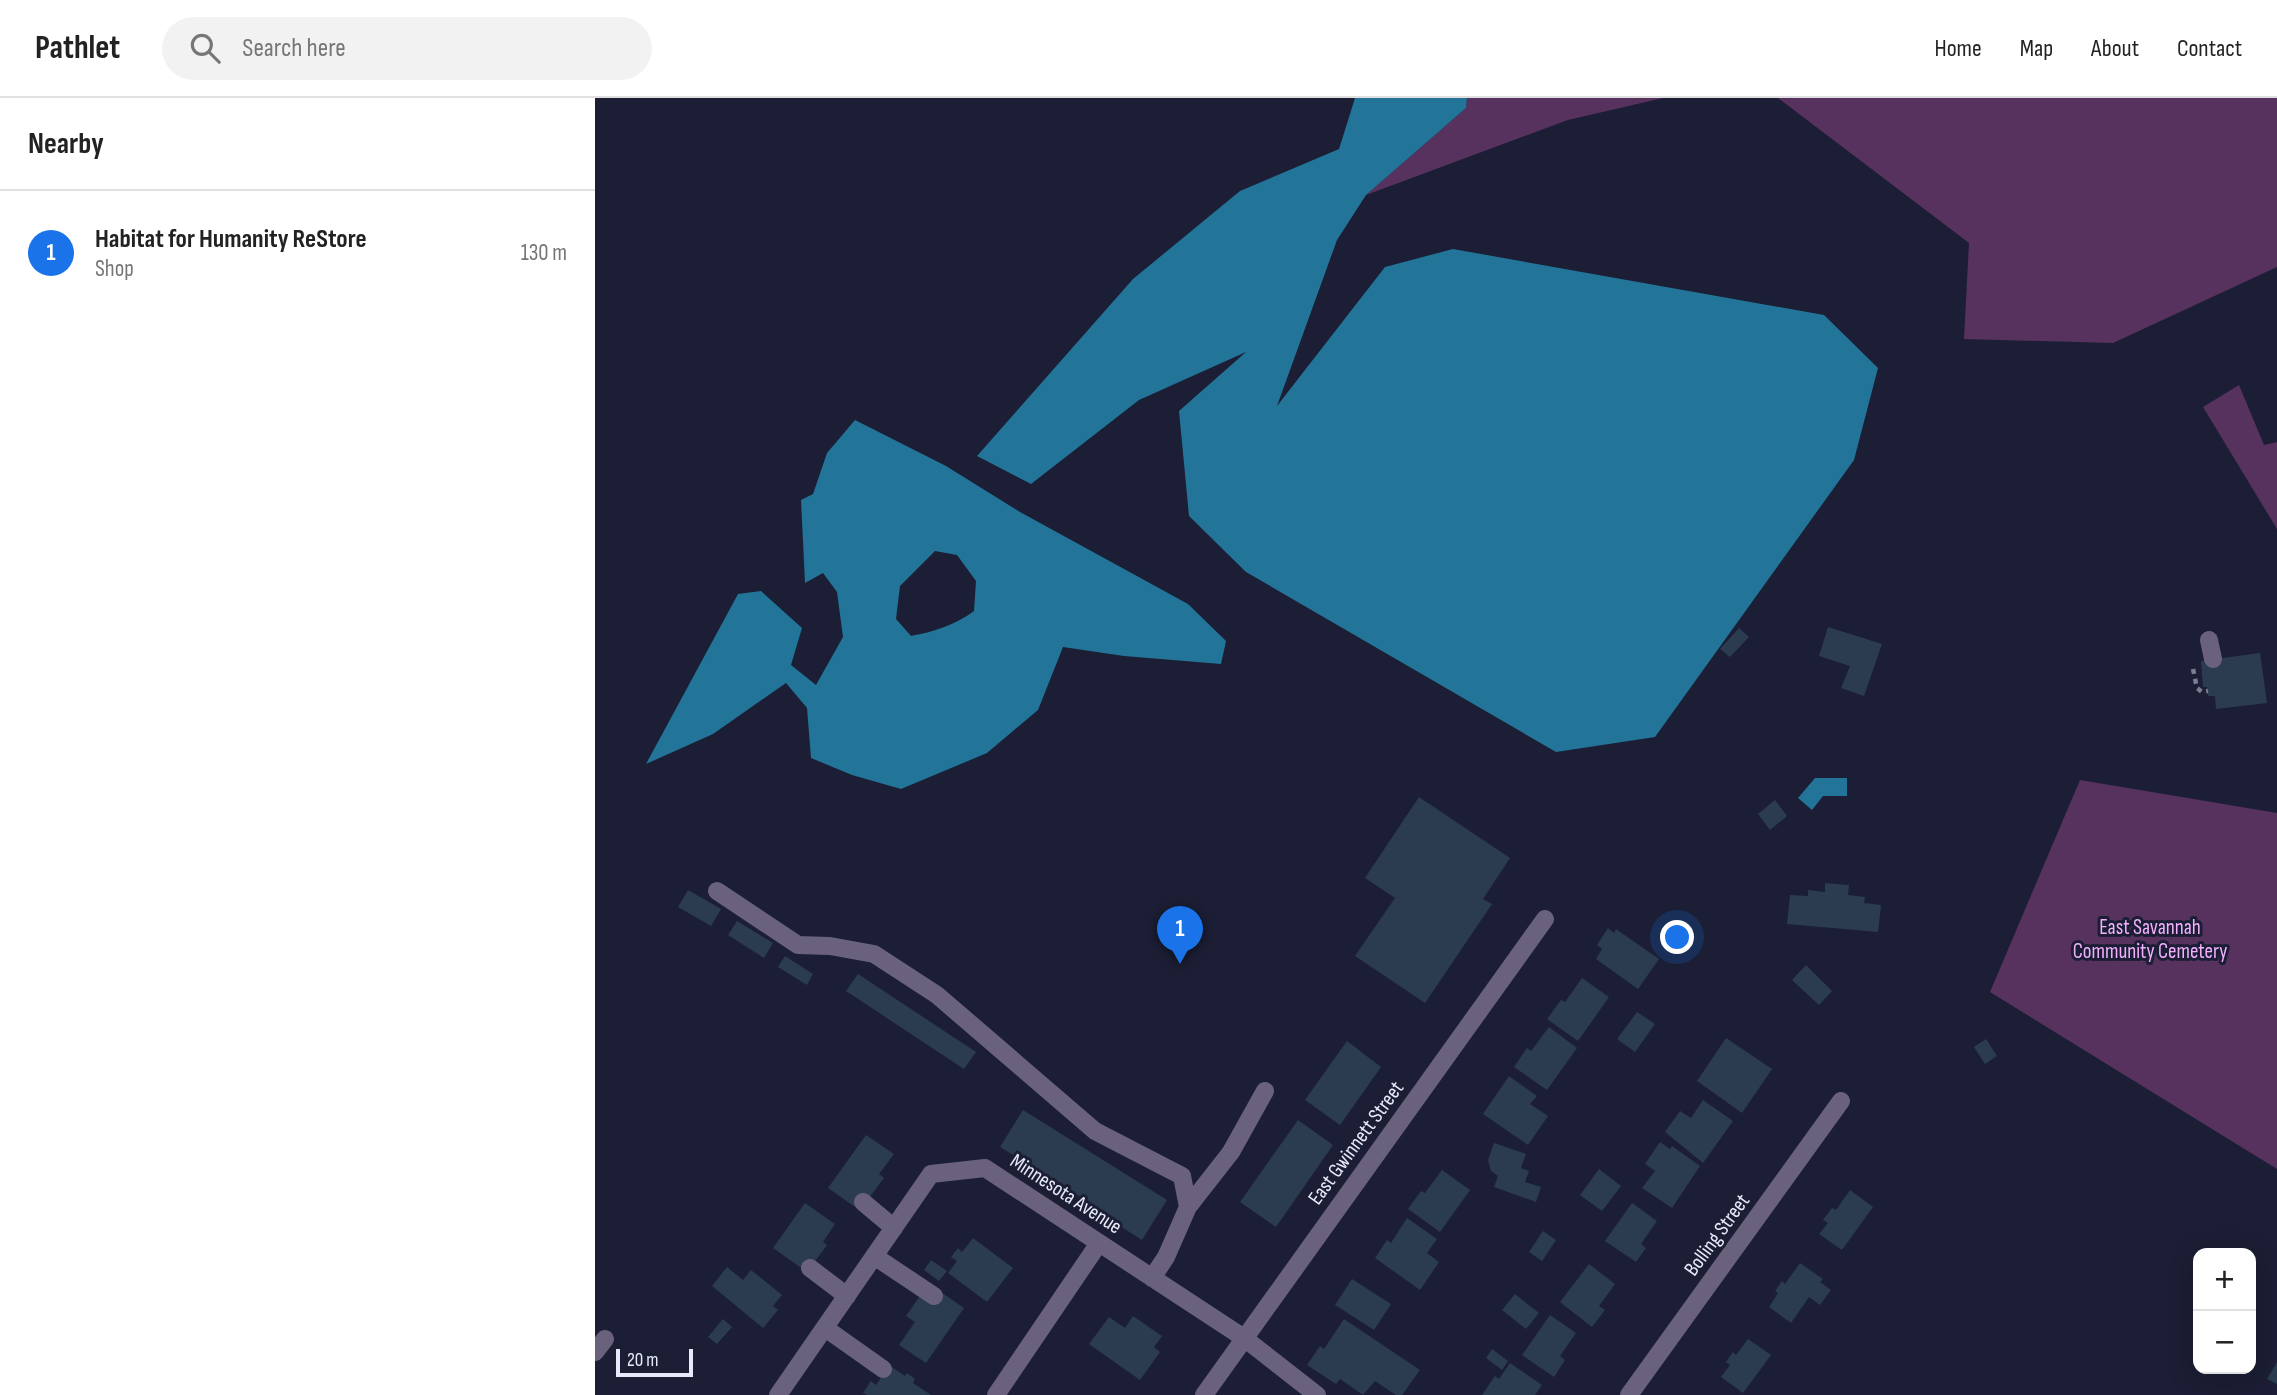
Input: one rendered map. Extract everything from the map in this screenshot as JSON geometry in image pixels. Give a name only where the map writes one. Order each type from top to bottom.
[{"type":"street","points":[[2209,640],[2213,659]]},
{"type":"street","points":[[717,891],[798,945],[830,946],[874,954],[937,995],[1095,1131],[1182,1176],[1188,1207]]},
{"type":"street","name":"East Gwinnett Street","points":[[1204,1395],[1545,919]]},
{"type":"street","points":[[1152,1278],[1167,1257],[1188,1207],[1231,1152],[1265,1091]]},
{"type":"street","name":"Bolling Street","points":[[1629,1395],[1841,1101]]},
{"type":"street","name":"Minnesota Avenue","points":[[778,1395],[931,1174],[985,1168],[1244,1338],[1317,1395]]},
{"type":"street","points":[[863,1202],[894,1228]]},
{"type":"street","points":[[996,1395],[1099,1243]]},
{"type":"street","points":[[874,1256],[934,1296]]},
{"type":"street","points":[[810,1268],[847,1296]]},
{"type":"street","points":[[825,1328],[883,1369]]},
{"type":"green space","points":[[1467,98],[1663,98],[1568,120],[1366,195],[1466,108]]},
{"type":"green space","points":[[1778,98],[2277,98],[2277,267],[2113,343],[1964,339],[1969,243]]},
{"type":"green space","points":[[2239,385],[2264,445],[2277,442],[2277,529],[2203,407]]},
{"type":"green space","name":"East Savannah Community Cemetery","points":[[2080,780],[2277,813],[2277,1169],[1990,992]]},
{"type":"water","points":[[1355,98],[1467,98],[1466,108],[1366,195],[1337,240],[1277,406],[1385,267],[1453,249],[1824,315],[1878,368],[1854,460],[1655,737],[1556,752],[1246,572],[1189,516],[1179,411],[1246,352],[1139,400],[1031,484],[977,456],[1133,279],[1240,191],[1339,149]]},
{"type":"water","points":[[855,420],[946,466],[1020,512],[1188,604],[1226,641],[1221,664],[1124,656],[1063,647],[1038,710],[987,753],[901,789],[852,775],[811,758],[807,708],[786,683],[713,734],[646,764],[738,594],[761,591],[802,628],[791,665],[816,685],[843,637],[837,592],[823,573],[805,583],[801,500],[813,494],[827,453]],"holes":[[[935,551],[957,555],[976,581],[974,611],[944,627],[911,636],[896,619],[900,586]]]},
{"type":"water","points":[[1815,778],[1847,778],[1847,796],[1823,796],[1812,810],[1798,798]]},
{"type":"building","points":[[1828,627],[1882,644],[1864,696],[1841,688],[1850,666],[1819,656]]},
{"type":"building","points":[[1739,628],[1749,637],[1730,657],[1720,649]]},
{"type":"building","points":[[2260,653],[2267,703],[2216,709],[2215,696],[2208,696],[2207,687],[2203,687],[2201,661]]},
{"type":"building","points":[[1419,797],[1510,858],[1483,899],[1492,904],[1425,1003],[1355,956],[1395,898],[1365,878]]},
{"type":"building","points":[[1775,800],[1787,816],[1770,830],[1758,814]]},
{"type":"building","points":[[1825,883],[1849,885],[1848,895],[1865,897],[1864,903],[1881,905],[1878,932],[1787,924],[1790,895],[1808,896],[1808,890],[1825,892]]},
{"type":"building","points":[[688,890],[721,909],[711,926],[678,907]]},
{"type":"building","points":[[737,921],[773,943],[764,958],[728,935]]},
{"type":"building","points":[[1608,928],[1614,933],[1616,929],[1659,959],[1638,989],[1596,959],[1602,949],[1597,945]]},
{"type":"building","points":[[785,956],[813,974],[807,985],[778,967]]},
{"type":"building","points":[[1806,965],[1832,991],[1819,1005],[1792,980]]},
{"type":"building","points":[[858,974],[976,1052],[964,1069],[846,991]]},
{"type":"building","points":[[1582,978],[1609,997],[1578,1041],[1547,1019],[1561,1000],[1565,1002]]},
{"type":"building","points":[[1637,1012],[1655,1024],[1635,1052],[1617,1039]]},
{"type":"building","points":[[1549,1027],[1577,1048],[1547,1090],[1514,1067],[1527,1048],[1531,1051]]},
{"type":"building","points":[[1726,1038],[1772,1069],[1742,1113],[1697,1081]]},
{"type":"building","points":[[1986,1039],[1997,1056],[1985,1064],[1974,1047]]},
{"type":"building","points":[[1347,1041],[1381,1067],[1340,1125],[1305,1100]]},
{"type":"building","points":[[1509,1076],[1537,1096],[1530,1104],[1548,1116],[1528,1145],[1483,1114]]},
{"type":"building","points":[[1703,1100],[1733,1121],[1703,1163],[1665,1132],[1680,1111],[1691,1118]]},
{"type":"building","points":[[1023,1110],[1167,1200],[1142,1240],[1098,1212],[1100,1209],[1000,1147]]},
{"type":"building","points":[[1298,1120],[1333,1145],[1276,1227],[1240,1202]]},
{"type":"building","points":[[866,1135],[894,1154],[879,1174],[884,1178],[869,1198],[864,1195],[855,1207],[828,1188]]},
{"type":"building","points":[[1660,1142],[1670,1149],[1672,1146],[1700,1166],[1672,1208],[1642,1188],[1655,1171],[1645,1164]]},
{"type":"building","points":[[1494,1143],[1526,1154],[1521,1168],[1529,1171],[1525,1182],[1541,1187],[1536,1202],[1494,1187],[1498,1176],[1491,1171],[1488,1160]]},
{"type":"building","points":[[1599,1169],[1621,1186],[1602,1211],[1580,1195]]},
{"type":"building","points":[[1442,1170],[1470,1190],[1440,1232],[1408,1209],[1421,1191],[1425,1193]]},
{"type":"building","points":[[1850,1190],[1873,1207],[1842,1250],[1819,1234],[1828,1223],[1823,1220],[1832,1208],[1836,1210]]},
{"type":"building","points":[[805,1203],[835,1224],[823,1242],[827,1245],[807,1272],[773,1248]]},
{"type":"building","points":[[1632,1203],[1657,1221],[1641,1244],[1646,1248],[1636,1262],[1605,1241]]},
{"type":"building","points":[[1407,1218],[1437,1239],[1427,1253],[1439,1262],[1420,1290],[1375,1258],[1387,1240],[1391,1243]]},
{"type":"building","points":[[1543,1231],[1556,1240],[1542,1261],[1529,1252]]},
{"type":"building","points":[[973,1238],[1013,1268],[987,1302],[948,1273],[957,1261],[951,1257],[958,1248],[962,1252]]},
{"type":"building","points":[[931,1260],[947,1271],[939,1281],[924,1270]]},
{"type":"building","points":[[1800,1263],[1823,1279],[1820,1282],[1831,1290],[1820,1305],[1809,1297],[1791,1323],[1769,1307],[1782,1281],[1785,1284]]},
{"type":"building","points":[[1589,1264],[1615,1284],[1599,1306],[1605,1310],[1592,1327],[1560,1302]]},
{"type":"building","points":[[727,1267],[743,1280],[751,1270],[782,1295],[773,1306],[778,1310],[763,1328],[712,1286]]},
{"type":"building","points":[[1352,1279],[1391,1304],[1374,1330],[1335,1305]]},
{"type":"building","points":[[938,1290],[964,1308],[926,1363],[899,1345],[915,1322],[906,1316],[919,1297]]},
{"type":"building","points":[[1515,1294],[1539,1313],[1526,1329],[1502,1310]]},
{"type":"building","points":[[1550,1315],[1576,1333],[1560,1356],[1565,1360],[1554,1377],[1522,1355]]},
{"type":"building","points":[[1133,1316],[1162,1336],[1154,1347],[1160,1352],[1140,1380],[1089,1344],[1109,1317],[1125,1328]]},
{"type":"building","points":[[723,1319],[732,1327],[717,1344],[708,1337]]},
{"type":"building","points":[[1344,1319],[1420,1370],[1402,1395],[1396,1395],[1375,1381],[1363,1395],[1340,1379],[1336,1384],[1307,1365],[1320,1346],[1324,1349]]},
{"type":"building","points":[[1748,1339],[1771,1355],[1743,1393],[1721,1377],[1730,1365],[1726,1362],[1733,1352],[1736,1355]]},
{"type":"building","points":[[1492,1349],[1508,1361],[1502,1370],[1486,1358]]},
{"type":"building","points":[[2277,1362],[2277,1384],[2267,1379]]},
{"type":"building","points":[[1510,1363],[1542,1385],[1535,1395],[1482,1395],[1495,1376],[1499,1379]]},
{"type":"building","points":[[889,1365],[905,1376],[907,1373],[915,1379],[913,1383],[931,1395],[863,1393],[871,1381],[876,1385]]},
{"type":"place","name":"Habitat for Humanity ReStore","points":[[1180,964]]}]
